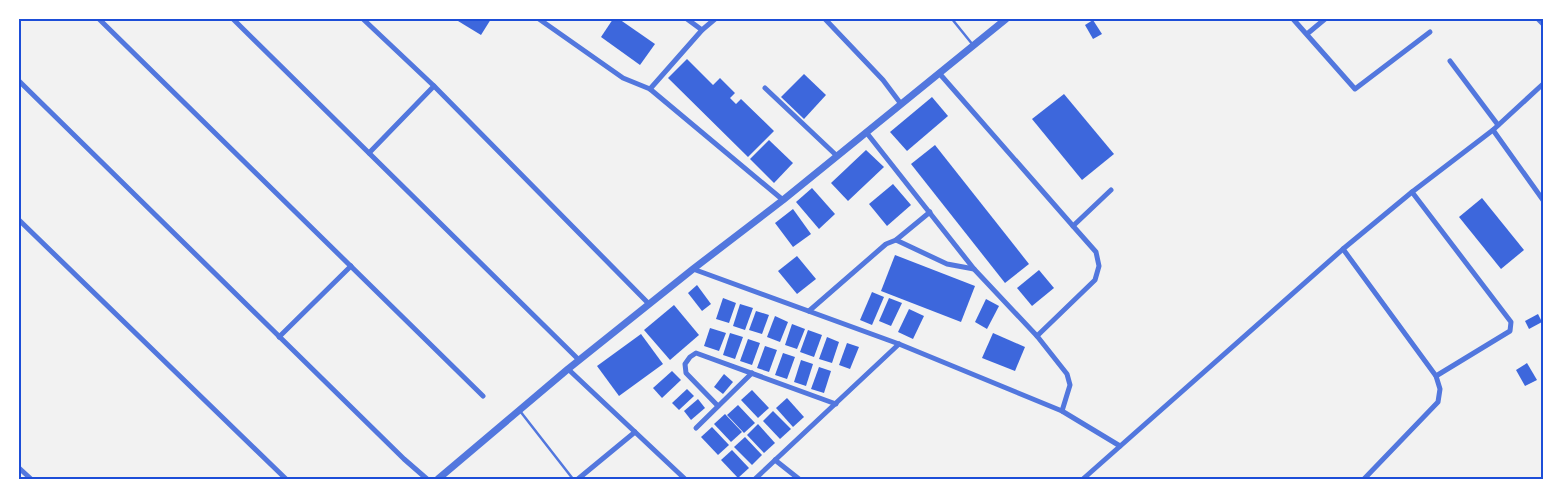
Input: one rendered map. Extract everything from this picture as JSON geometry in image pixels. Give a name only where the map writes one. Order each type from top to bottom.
[{"type":"street","points":[[99,19],[483,396]]},
{"type":"street","points":[[233,19],[579,360]]},
{"type":"street","points":[[363,19],[434,86],[649,304]]},
{"type":"street","points":[[539,19],[623,78],[650,90],[783,200]]},
{"type":"street","points":[[687,19],[702,30]]},
{"type":"street","points":[[650,90],[702,30],[715,19]]},
{"type":"street","points":[[825,19],[883,80],[901,104]]},
{"type":"street","points":[[438,479],[579,360],[783,200],[1006,19]]},
{"type":"street","points":[[1293,19],[1353,88],[1358,89],[1430,32]]},
{"type":"street","points":[[1306,34],[1325,19]]},
{"type":"street","points":[[1538,19],[1543,24]]},
{"type":"street","points":[[1450,61],[1498,125]]},
{"type":"street","points":[[939,73],[1096,252],[1099,266],[1094,280],[1037,336]]},
{"type":"street","points":[[19,81],[404,460],[427,479]]},
{"type":"street","points":[[1083,479],[1343,249],[1412,192],[1493,130],[1543,84]]},
{"type":"street","points":[[368,153],[434,86]]},
{"type":"street","points":[[765,88],[837,156]]},
{"type":"street","points":[[1493,130],[1543,200]]},
{"type":"street","points":[[866,132],[974,269],[1037,336],[1067,374],[1070,385],[1062,412]]},
{"type":"street","points":[[1073,226],[1111,190]]},
{"type":"street","points":[[1412,192],[1511,322],[1510,331],[1436,376]]},
{"type":"street","points":[[809,311],[886,244],[896,240],[930,212]]},
{"type":"street","points":[[19,220],[286,479]]},
{"type":"street","points":[[896,240],[947,264],[974,269]]},
{"type":"street","points":[[1343,249],[1436,376],[1440,389],[1438,402],[1364,479]]},
{"type":"street","points":[[279,337],[351,266]]},
{"type":"street","points":[[693,269],[899,344],[1062,412],[1120,446]]},
{"type":"street","points":[[755,479],[899,344]]},
{"type":"street","points":[[718,406],[686,373],[685,364],[696,353],[836,404]]},
{"type":"street","points":[[568,369],[685,479]]},
{"type":"street","points":[[696,428],[752,373]]},
{"type":"street","points":[[578,479],[635,432]]},
{"type":"street","points":[[775,460],[799,479]]},
{"type":"street","points":[[19,468],[31,479]]},
{"type":"lane","points":[[952,19],[973,45]]},
{"type":"lane","points":[[519,410],[573,479]]},
{"type":"building","points":[[459,19],[491,19],[481,35],[458,21]]},
{"type":"building","points":[[613,19],[619,19],[655,44],[640,65],[601,37]]},
{"type":"building","points":[[1093,20],[1102,34],[1093,39],[1085,25]]},
{"type":"building","points":[[687,59],[713,85],[720,78],[735,93],[730,98],[736,104],[741,99],[774,131],[748,157],[668,78]]},
{"type":"building","points":[[804,74],[826,95],[804,119],[781,97]]},
{"type":"building","points":[[1064,94],[1114,154],[1082,180],[1032,119]]},
{"type":"building","points":[[932,97],[948,116],[907,151],[890,132]]},
{"type":"building","points":[[769,140],[793,163],[774,183],[750,159]]},
{"type":"building","points":[[935,145],[1029,264],[1005,283],[911,164]]},
{"type":"building","points":[[866,150],[884,167],[848,201],[831,183]]},
{"type":"building","points":[[893,184],[911,205],[887,226],[869,204]]},
{"type":"building","points":[[812,188],[835,214],[819,229],[796,202]]},
{"type":"building","points":[[1482,198],[1524,250],[1501,269],[1459,217]]},
{"type":"building","points":[[793,209],[811,234],[793,247],[775,223]]},
{"type":"building","points":[[895,255],[975,286],[961,322],[881,291]]},
{"type":"building","points":[[797,256],[816,279],[797,294],[778,271]]},
{"type":"building","points":[[1039,270],[1054,288],[1032,306],[1017,288]]},
{"type":"building","points":[[697,285],[711,304],[702,311],[688,293]]},
{"type":"building","points":[[872,292],[884,297],[872,325],[860,320]]},
{"type":"building","points":[[723,298],[736,303],[729,323],[716,319]]},
{"type":"building","points":[[889,298],[902,303],[891,326],[879,321]]},
{"type":"building","points":[[986,299],[999,306],[987,329],[975,322]]},
{"type":"building","points":[[740,304],[753,308],[745,330],[733,326]]},
{"type":"building","points":[[674,305],[699,335],[670,360],[644,330]]},
{"type":"building","points":[[909,309],[924,316],[913,339],[898,332]]},
{"type":"building","points":[[756,311],[769,315],[762,334],[749,330]]},
{"type":"building","points":[[1538,314],[1542,322],[1529,329],[1525,321]]},
{"type":"building","points":[[775,316],[788,322],[780,342],[767,337]]},
{"type":"building","points":[[792,324],[805,329],[797,349],[785,345]]},
{"type":"building","points":[[710,328],[726,333],[719,351],[704,346]]},
{"type":"building","points":[[808,330],[822,335],[814,357],[800,352]]},
{"type":"building","points":[[730,333],[743,337],[735,359],[723,355]]},
{"type":"building","points":[[993,333],[1025,347],[1015,371],[982,358]]},
{"type":"building","points":[[641,334],[663,364],[619,396],[597,366]]},
{"type":"building","points":[[827,337],[839,342],[832,363],[819,359]]},
{"type":"building","points":[[748,339],[760,343],[752,365],[740,361]]},
{"type":"building","points":[[847,343],[859,347],[850,369],[839,365]]},
{"type":"building","points":[[765,346],[777,350],[769,372],[757,368]]},
{"type":"building","points":[[783,353],[795,357],[787,379],[775,375]]},
{"type":"building","points":[[801,360],[813,364],[806,386],[794,382]]},
{"type":"building","points":[[1527,363],[1537,380],[1525,386],[1516,370]]},
{"type":"building","points":[[819,367],[831,371],[824,393],[811,389]]},
{"type":"building","points":[[672,371],[681,380],[662,398],[653,388]]},
{"type":"building","points":[[724,374],[733,382],[723,394],[714,387]]},
{"type":"building","points":[[687,389],[694,396],[679,410],[672,403]]},
{"type":"building","points":[[752,390],[769,408],[758,418],[741,400]]},
{"type":"building","points":[[787,398],[804,417],[793,427],[776,408]]},
{"type":"building","points":[[698,399],[705,408],[691,420],[684,411]]},
{"type":"building","points":[[738,405],[755,423],[744,433],[727,415]]},
{"type":"building","points":[[773,411],[791,429],[780,439],[763,421]]},
{"type":"building","points":[[725,414],[742,432],[731,442],[714,424]]},
{"type":"building","points":[[758,424],[775,443],[764,453],[747,435]]},
{"type":"building","points":[[712,427],[729,445],[718,455],[701,437]]},
{"type":"building","points":[[745,437],[762,455],[752,465],[734,447]]},
{"type":"building","points":[[732,450],[749,468],[738,478],[721,460]]}]
